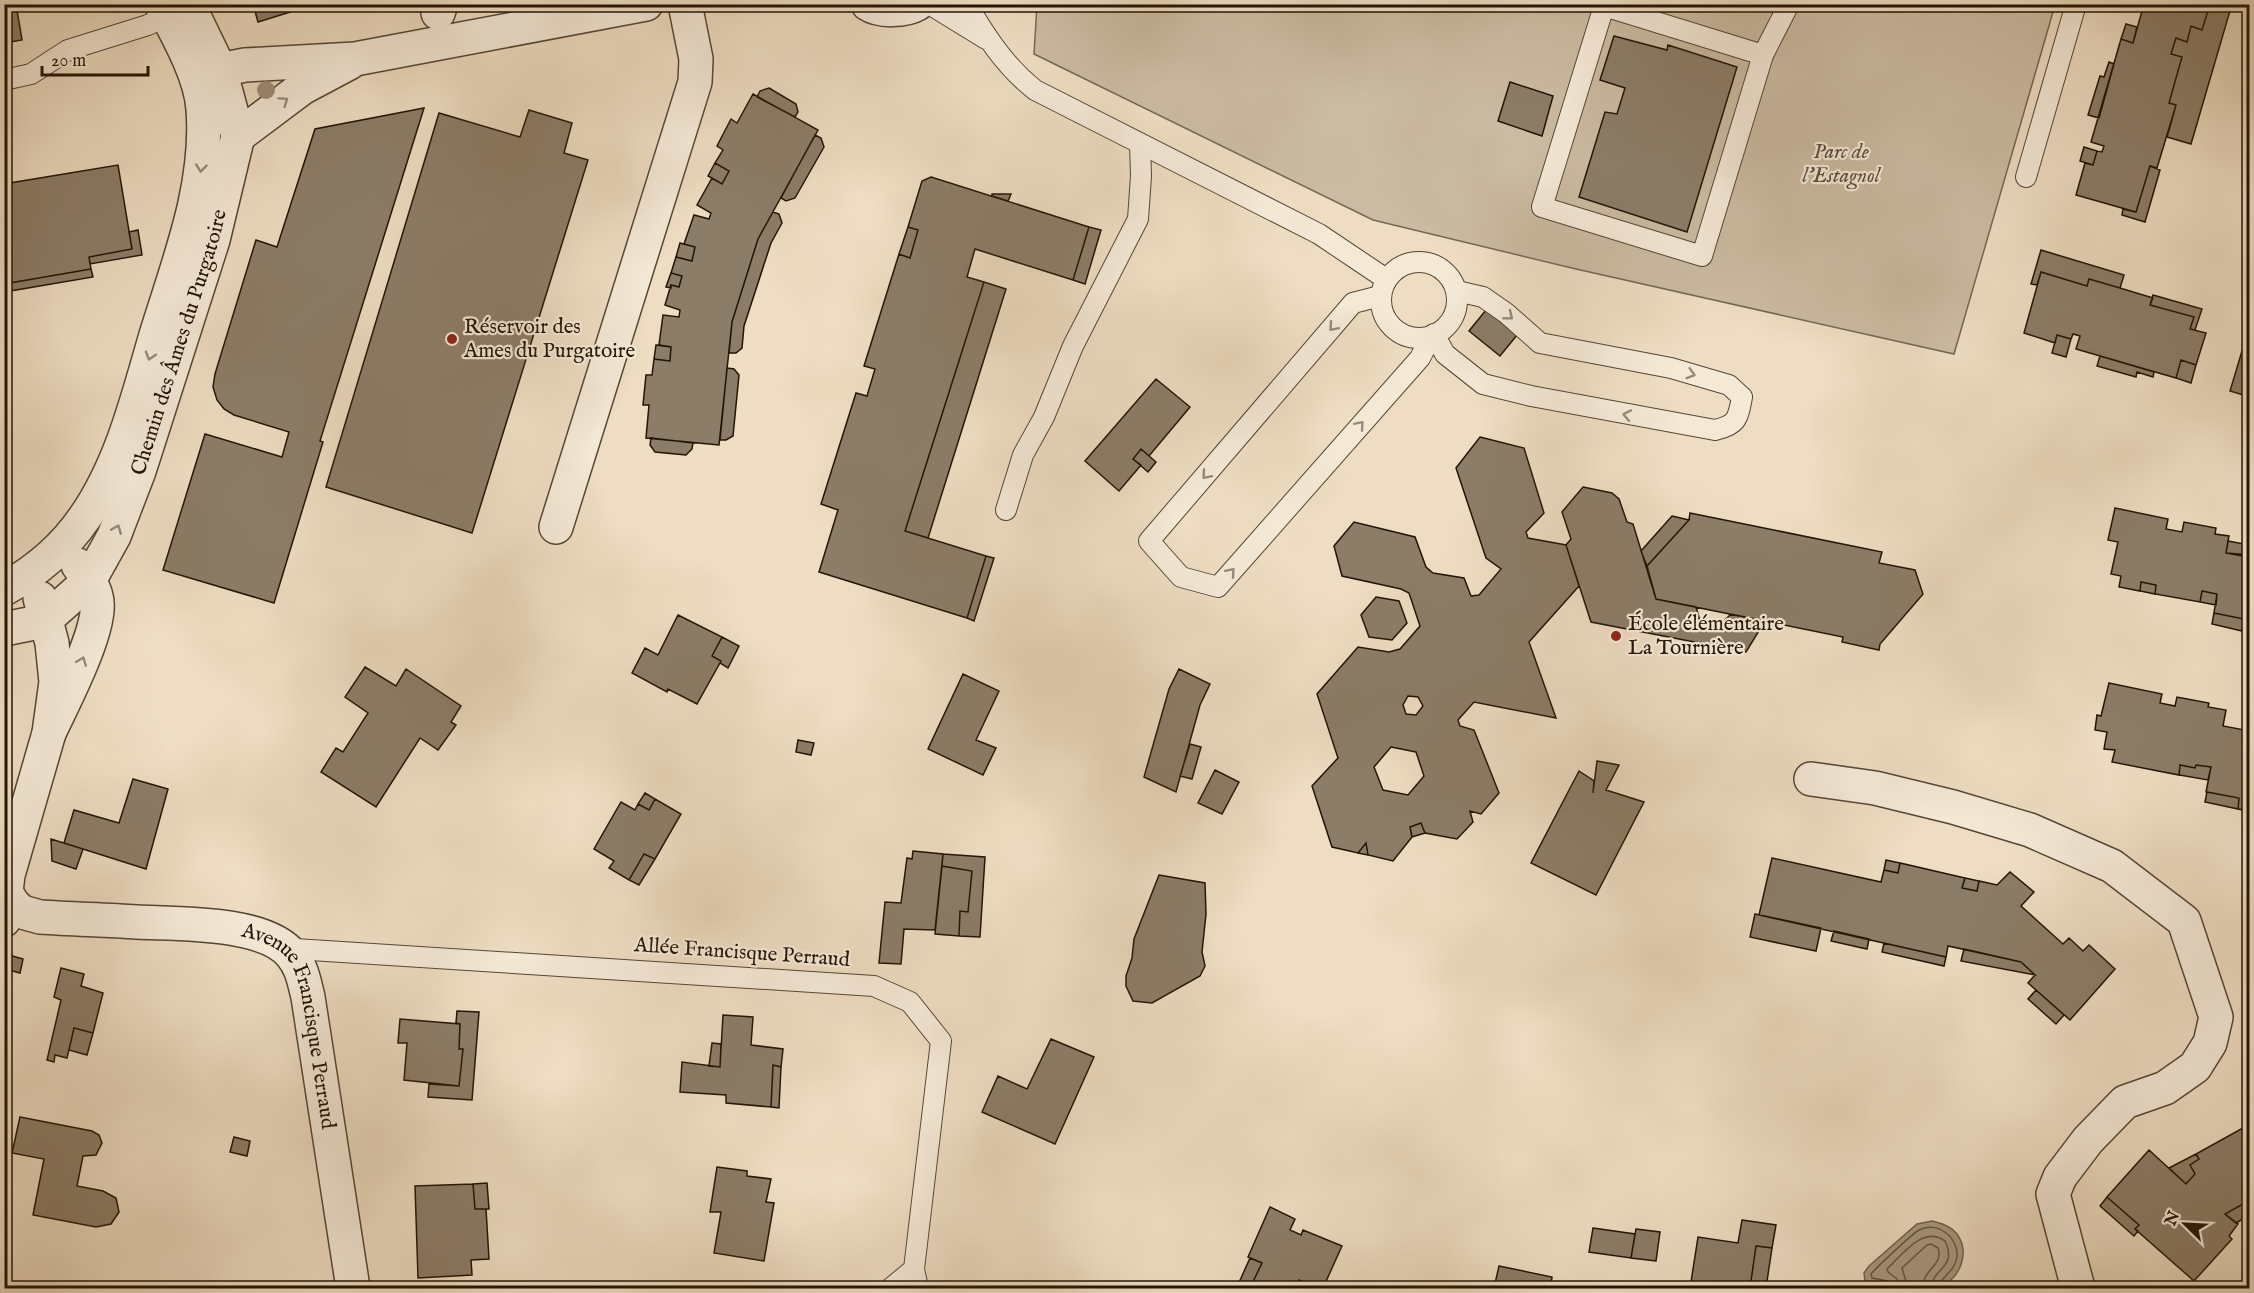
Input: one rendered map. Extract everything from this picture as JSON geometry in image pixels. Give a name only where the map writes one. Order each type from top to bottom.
[{"type":"street","points":[[355,59],[302,88],[238,136],[218,131],[202,103],[207,82],[220,70],[245,65],[355,59],[646,4]]},
{"type":"street","points":[[556,527],[695,82],[696,59],[685,4]]},
{"type":"street","points":[[868,4],[874,8],[909,9],[917,4]]},
{"type":"street","name":"Chemin des Âmes du Purgatoire","points":[[4,630],[44,621],[89,580],[114,537],[139,471],[213,240],[238,136],[220,70],[176,7]]},
{"type":"street","name":"Chemin des Âmes du Purgatoire","points":[[4,589],[55,554],[86,516],[111,471],[137,398],[192,214],[201,175],[202,103],[184,46],[176,7]]},
{"type":"street","points":[[9,912],[6,892],[8,875],[49,733],[56,682],[52,643],[44,621],[37,587],[55,554],[71,557],[89,580],[97,602],[96,623],[75,679],[49,733]]},
{"type":"street","points":[[1811,779],[1886,791],[1953,807],[2030,830],[2112,866],[2184,921],[2216,1017],[2210,1043],[2195,1067],[2165,1088],[2125,1102],[2088,1140],[2060,1176],[2053,1194],[2078,1288]]},
{"type":"street","name":"Avenue Francisque Perraud","points":[[9,912],[22,912],[40,917],[221,926],[260,935],[276,942],[290,953],[302,970],[308,997],[353,1288]]},
{"type":"lane","points":[[929,4],[988,40]]},
{"type":"lane","points":[[967,4],[988,40],[1018,76],[1035,90],[1318,234],[1383,288]]},
{"type":"lane","points":[[1763,55],[1604,6],[1542,207],[1702,256],[1763,55],[1789,4]]},
{"type":"lane","points":[[2026,177],[2076,4]]},
{"type":"lane","points":[[4,80],[31,74],[68,50],[148,25],[176,7]]},
{"type":"lane","points":[[430,45],[439,9]]},
{"type":"lane","points":[[1006,510],[1023,454],[1044,417],[1073,346],[1138,219],[1141,176],[1140,143]]},
{"type":"lane","points":[[1415,261],[1429,262],[1441,268],[1452,279],[1457,291],[1457,308],[1450,323],[1433,335],[1420,358],[1218,587],[1181,577],[1149,541],[1353,303],[1383,288],[1399,266],[1415,261]]},
{"type":"lane","points":[[1383,288],[1381,309],[1386,320],[1396,331],[1412,338],[1433,335]]},
{"type":"lane","points":[[1433,335],[1445,354],[1483,384],[1531,396],[1715,430],[1729,427],[1738,416],[1742,397],[1729,385],[1671,368],[1540,343],[1506,313],[1483,297],[1457,291]]},
{"type":"lane","name":"Allée Francisque Perraud","points":[[290,953],[295,948],[874,986],[910,1002],[941,1041],[914,1269],[918,1288]]},
{"type":"lane","points":[[891,1288],[914,1269]]},
{"type":"green space","name":"Parc de l'Estagnol","points":[[1037,5],[2055,5],[1954,354],[1576,269],[1373,220],[1034,54]]},
{"type":"water","points":[[1932,1221],[1952,1229],[1961,1242],[1963,1258],[1961,1266],[1951,1279],[1937,1288],[1868,1284],[1865,1281],[1864,1273],[1869,1266],[1917,1224]]},
{"type":"building","points":[[4,4],[16,4],[22,40],[4,43]]},
{"type":"building","points":[[253,4],[310,4],[310,6],[258,22]]},
{"type":"building","points":[[2144,4],[2210,4],[2202,30],[2191,26],[2187,42],[2176,38],[2171,54],[2182,57],[2169,103],[2176,105],[2157,168],[2150,166],[2136,212],[2076,195],[2085,163],[2093,165],[2097,151],[2102,152],[2104,146],[2091,142],[2121,39],[2133,43]]},
{"type":"building","points":[[2210,4],[2232,4],[2191,144],[2167,137],[2176,105],[2169,103],[2182,57],[2171,54],[2176,38],[2187,42],[2191,26],[2202,30]]},
{"type":"building","points":[[2126,24],[2137,27],[2133,43],[2121,39]]},
{"type":"building","points":[[1614,36],[1667,50],[1668,45],[1737,67],[1687,232],[1579,197],[1605,112],[1617,114],[1625,88],[1600,80]]},
{"type":"building","points":[[2109,62],[2114,64],[2099,118],[2088,115],[2100,76],[2104,77]]},
{"type":"building","points":[[1510,82],[1553,96],[1542,136],[1498,121]]},
{"type":"building","points":[[769,88],[796,104],[798,112],[795,117],[757,97],[760,91]]},
{"type":"building","points":[[753,94],[818,130],[758,239],[732,322],[719,445],[646,438],[649,405],[643,405],[646,375],[652,375],[654,359],[670,361],[671,347],[659,345],[663,315],[679,317],[680,310],[665,305],[671,285],[679,287],[682,276],[671,273],[676,257],[692,261],[695,247],[684,244],[694,215],[709,219],[711,213],[697,205],[712,178],[722,184],[729,171],[715,163],[723,150],[717,146],[731,119],[737,123]]},
{"type":"building","points":[[424,108],[320,441],[323,442],[274,603],[163,570],[205,434],[282,457],[289,432],[234,415],[224,409],[217,400],[213,387],[256,240],[277,247],[315,129]]},
{"type":"building","name":"Réservoir des Ames du Purgatoire","points":[[529,110],[572,123],[564,153],[588,160],[472,533],[326,487],[439,113],[520,137]]},
{"type":"building","points":[[815,135],[821,138],[824,147],[795,198],[786,201],[781,198]]},
{"type":"building","points":[[2084,147],[2097,151],[2093,165],[2080,161]]},
{"type":"building","points":[[715,163],[729,171],[722,184],[708,176]]},
{"type":"building","points":[[118,165],[132,249],[89,257],[91,269],[4,284],[4,184]]},
{"type":"building","points":[[2150,166],[2160,170],[2145,222],[2122,215],[2123,209],[2136,212]]},
{"type":"building","points":[[931,177],[1089,227],[1073,280],[975,249],[967,277],[984,282],[905,531],[986,556],[967,618],[819,572],[838,510],[821,504],[856,393],[867,396],[875,369],[864,366],[899,254],[910,258],[918,230],[908,227],[922,181]]},
{"type":"building","points":[[992,194],[1011,194],[1008,201],[992,196]]},
{"type":"building","points":[[773,212],[779,214],[782,223],[771,243],[744,326],[742,348],[736,353],[729,353],[732,322],[758,239]]},
{"type":"building","points":[[908,227],[918,230],[910,258],[899,254]]},
{"type":"building","points":[[1089,227],[1101,230],[1085,284],[1073,280]]},
{"type":"building","points":[[138,230],[142,255],[90,264],[89,257],[132,249],[129,232]]},
{"type":"building","points":[[680,243],[695,247],[692,261],[676,257]]},
{"type":"building","points":[[2041,250],[2124,275],[2120,288],[2089,279],[2087,286],[2041,272],[2037,285],[2031,284]]},
{"type":"building","points":[[91,269],[93,277],[4,292],[4,284]]},
{"type":"building","points":[[2041,272],[2087,286],[2089,279],[2120,288],[2153,298],[2150,305],[2194,317],[2190,329],[2206,333],[2196,365],[2181,360],[2176,378],[2076,349],[2080,336],[2073,334],[2071,339],[2057,335],[2055,343],[2024,333]]},
{"type":"building","points":[[671,273],[682,276],[679,287],[671,285],[671,288],[666,287]]},
{"type":"building","points":[[984,282],[1006,289],[928,538],[905,531]]},
{"type":"building","points":[[2153,295],[2202,309],[2195,330],[2190,329],[2194,317],[2150,305]]},
{"type":"building","points":[[1486,310],[1517,335],[1500,356],[1469,331]]},
{"type":"building","points":[[2057,335],[2071,339],[2066,357],[2052,353]]},
{"type":"building","points":[[2245,341],[2250,343],[2250,402],[2246,401],[2247,396],[2230,391]]},
{"type":"building","points":[[656,345],[671,347],[670,361],[654,359]]},
{"type":"building","points":[[2100,356],[2154,372],[2153,377],[2137,372],[2136,377],[2097,366]]},
{"type":"building","points":[[2181,360],[2196,365],[2191,383],[2176,378]]},
{"type":"building","points":[[727,368],[734,369],[739,375],[733,436],[720,440]]},
{"type":"building","points":[[1156,379],[1190,407],[1149,456],[1141,449],[1133,459],[1141,465],[1119,491],[1085,461]]},
{"type":"building","points":[[1480,437],[1524,448],[1544,513],[1526,532],[1528,538],[1566,545],[1579,586],[1529,642],[1556,718],[1474,702],[1458,720],[1460,726],[1474,730],[1499,793],[1481,814],[1470,811],[1473,822],[1457,839],[1425,833],[1421,823],[1410,827],[1412,837],[1393,861],[1368,855],[1366,843],[1358,853],[1332,847],[1312,786],[1338,758],[1317,694],[1358,647],[1389,652],[1400,649],[1420,626],[1409,593],[1401,589],[1342,576],[1334,546],[1354,522],[1415,537],[1426,567],[1433,573],[1464,578],[1471,596],[1479,595],[1501,569],[1486,558],[1456,468]],"holes":[[[1408,696],[1418,697],[1423,706],[1416,715],[1406,714],[1403,705]],[[1391,747],[1416,752],[1424,776],[1408,795],[1383,790],[1374,767]]]},
{"type":"building","points":[[651,438],[693,443],[692,449],[686,455],[655,452],[650,445]]},
{"type":"building","points":[[1141,449],[1156,462],[1148,472],[1133,459]]},
{"type":"building","points":[[1583,487],[1612,493],[1619,499],[1627,522],[1633,524],[1656,599],[1696,607],[1700,621],[1720,625],[1731,614],[1765,621],[1746,652],[1591,622],[1566,545],[1571,539],[1562,512]]},
{"type":"building","points":[[2115,508],[2168,519],[2166,529],[2182,532],[2184,522],[2216,528],[2215,534],[2229,536],[2226,553],[2250,555],[2250,632],[2242,631],[2244,619],[2214,613],[2217,594],[2202,591],[2200,602],[2155,594],[2156,585],[2141,582],[2140,591],[2119,587],[2121,576],[2111,574],[2118,542],[2108,540]]},
{"type":"building","points":[[1690,513],[1882,552],[1879,563],[1915,570],[1923,594],[1880,644],[1879,650],[1842,642],[1843,637],[1656,599],[1647,566],[1689,520]]},
{"type":"building","points":[[1672,516],[1689,520],[1647,566],[1641,551]]},
{"type":"building","points":[[2228,541],[2244,544],[2243,556],[2226,553]]},
{"type":"building","points":[[986,556],[994,558],[974,621],[967,618]]},
{"type":"building","points":[[2141,582],[2156,585],[2155,594],[2140,591]]},
{"type":"building","points":[[2202,591],[2217,594],[2216,605],[2200,602]]},
{"type":"building","points":[[1376,597],[1399,601],[1407,623],[1392,640],[1369,637],[1361,615]]},
{"type":"building","points":[[2214,613],[2244,619],[2242,631],[2212,624]]},
{"type":"building","points":[[678,615],[722,637],[712,656],[721,661],[697,704],[668,689],[667,692],[632,673],[645,648],[658,655]]},
{"type":"building","points":[[722,637],[739,646],[728,668],[712,656]]},
{"type":"building","points":[[365,667],[396,686],[406,669],[461,706],[451,722],[456,725],[438,750],[420,738],[376,807],[321,772],[336,748],[343,752],[368,713],[345,697]]},
{"type":"building","points":[[1179,669],[1210,684],[1200,705],[1176,792],[1144,777],[1169,689]]},
{"type":"building","points":[[963,674],[999,691],[976,740],[996,748],[983,775],[928,749]]},
{"type":"building","points":[[2109,683],[2162,694],[2160,703],[2175,706],[2177,697],[2209,703],[2208,707],[2226,710],[2223,726],[2250,731],[2250,811],[2238,809],[2239,798],[2206,792],[2211,767],[2196,765],[2195,768],[2180,765],[2179,775],[2112,762],[2115,750],[2104,749],[2107,732],[2095,730],[2097,715],[2101,716]]},
{"type":"building","points":[[798,740],[814,743],[811,755],[796,752]]},
{"type":"building","points":[[1190,744],[1201,747],[1192,779],[1180,776]]},
{"type":"building","points":[[1597,761],[1619,765],[1606,790],[1644,802],[1596,895],[1531,863],[1579,771],[1594,781],[1593,793]]},
{"type":"building","points":[[2180,765],[2195,768],[2196,765],[2211,767],[2208,780],[2179,775]]},
{"type":"building","points":[[1215,770],[1239,782],[1222,814],[1198,803]]},
{"type":"building","points":[[133,779],[168,789],[146,869],[64,843],[74,810],[119,823]]},
{"type":"building","points":[[2207,792],[2239,798],[2238,809],[2205,802]]},
{"type":"building","points":[[645,793],[655,799],[649,810],[638,804]]},
{"type":"building","points":[[655,799],[681,814],[655,859],[644,854],[629,880],[609,868],[614,861],[594,849],[621,802],[635,810],[638,804],[649,810]]},
{"type":"building","points":[[1421,823],[1425,833],[1412,837],[1410,827]]},
{"type":"building","points":[[51,839],[83,849],[76,869],[52,861]]},
{"type":"building","points":[[1366,843],[1368,855],[1358,853]]},
{"type":"building","points":[[913,851],[943,854],[935,930],[904,929],[901,964],[879,963],[885,902],[901,903],[907,858],[912,859]]},
{"type":"building","points":[[644,854],[655,859],[639,885],[629,880]]},
{"type":"building","points":[[943,854],[985,857],[980,937],[959,936],[960,911],[968,912],[972,871],[942,866]]},
{"type":"building","points":[[1772,858],[1881,882],[1884,870],[1898,873],[1900,863],[1965,878],[1962,888],[1977,891],[1979,881],[1997,885],[2010,872],[2034,892],[2021,906],[2063,944],[2069,938],[2083,951],[2089,945],[2115,969],[2070,1020],[2028,983],[2035,975],[2021,962],[1948,946],[1946,957],[1759,915]]},
{"type":"building","points":[[1886,860],[1900,863],[1898,873],[1884,870]]},
{"type":"building","points":[[942,866],[972,871],[968,912],[960,911],[959,936],[935,934]]},
{"type":"building","points":[[1159,875],[1205,883],[1206,914],[1202,952],[1205,966],[1200,976],[1152,1003],[1133,1001],[1126,986],[1126,976],[1132,958],[1134,939]]},
{"type":"building","points":[[1965,878],[1979,881],[1977,891],[1962,888]]},
{"type":"building","points":[[1755,914],[1821,928],[1816,951],[1750,937]]},
{"type":"building","points":[[1834,931],[1869,939],[1867,949],[1831,941]]},
{"type":"building","points":[[1884,943],[1946,957],[1944,966],[1882,952]]},
{"type":"building","points":[[1964,949],[2021,962],[2035,975],[1961,961]]},
{"type":"building","points":[[9,955],[23,959],[20,973],[5,969]]},
{"type":"building","points":[[61,968],[84,974],[81,986],[103,993],[93,1033],[74,1028],[67,1058],[55,1055],[54,1062],[47,1060],[61,1000],[54,997]]},
{"type":"building","points":[[2036,990],[2064,1015],[2056,1024],[2028,999]]},
{"type":"building","points":[[457,1011],[479,1012],[472,1100],[428,1097],[429,1084],[459,1086],[463,1049],[459,1049],[460,1024],[456,1023]]},
{"type":"building","points":[[723,1015],[753,1017],[751,1045],[783,1049],[781,1067],[773,1065],[771,1107],[726,1103],[726,1095],[680,1092],[682,1062],[720,1067]]},
{"type":"building","points":[[400,1019],[460,1024],[459,1049],[463,1049],[459,1086],[404,1080],[407,1043],[398,1043]]},
{"type":"building","points":[[74,1028],[93,1033],[87,1055],[69,1050]]},
{"type":"building","points":[[1051,1039],[1094,1057],[1055,1144],[982,1112],[998,1076],[1027,1089]]},
{"type":"building","points":[[712,1043],[721,1044],[720,1067],[709,1066]]},
{"type":"building","points":[[773,1065],[781,1067],[779,1108],[771,1107]]},
{"type":"building","points":[[20,1117],[92,1131],[99,1135],[102,1143],[96,1155],[83,1156],[77,1186],[103,1191],[116,1198],[119,1212],[111,1224],[96,1227],[33,1215],[44,1159],[12,1153]]},
{"type":"building","points":[[2250,1124],[2250,1200],[2225,1214],[2238,1224],[2229,1236],[2232,1239],[2194,1281],[2135,1229],[2139,1225],[2107,1197],[2149,1150],[2186,1184],[2195,1174],[2190,1165],[2199,1159],[2196,1154]]},
{"type":"building","points":[[234,1137],[250,1141],[247,1156],[230,1152]]},
{"type":"building","points":[[2196,1154],[2199,1159],[2190,1165],[2195,1174],[2186,1184],[2169,1168]]},
{"type":"building","points":[[717,1167],[747,1171],[747,1176],[771,1179],[766,1202],[774,1203],[764,1261],[714,1253],[721,1212],[710,1212]]},
{"type":"building","points":[[487,1183],[489,1209],[475,1209],[473,1184]]},
{"type":"building","points":[[473,1184],[475,1209],[486,1209],[489,1259],[471,1260],[472,1275],[418,1278],[415,1186]]},
{"type":"building","points":[[2107,1197],[2139,1225],[2135,1229],[2138,1231],[2134,1236],[2100,1206]]},
{"type":"building","points":[[2250,1200],[2250,1215],[2236,1223],[2225,1214]]},
{"type":"building","points":[[1270,1207],[1295,1219],[1290,1230],[1301,1235],[1303,1230],[1342,1246],[1323,1288],[1299,1280],[1295,1288],[1250,1288],[1262,1263],[1248,1257]]},
{"type":"building","points":[[1742,1220],[1776,1225],[1772,1248],[1756,1246],[1750,1288],[1731,1288],[1691,1282],[1698,1237],[1738,1243]]},
{"type":"building","points":[[1593,1228],[1635,1234],[1631,1258],[1589,1252]]},
{"type":"building","points":[[1636,1229],[1660,1232],[1656,1261],[1631,1258]]},
{"type":"building","points":[[1756,1246],[1772,1248],[1766,1288],[1750,1288]]},
{"type":"building","points":[[1250,1258],[1262,1263],[1250,1288],[1237,1287]]},
{"type":"building","points":[[1499,1266],[1552,1277],[1551,1284],[1573,1288],[1494,1288]]},
{"type":"place","name":"Réservoir des Ames du Purgatoire","points":[[452,339]]},
{"type":"place","name":"École élémentaire La Tournière","points":[[1616,636]]}]
